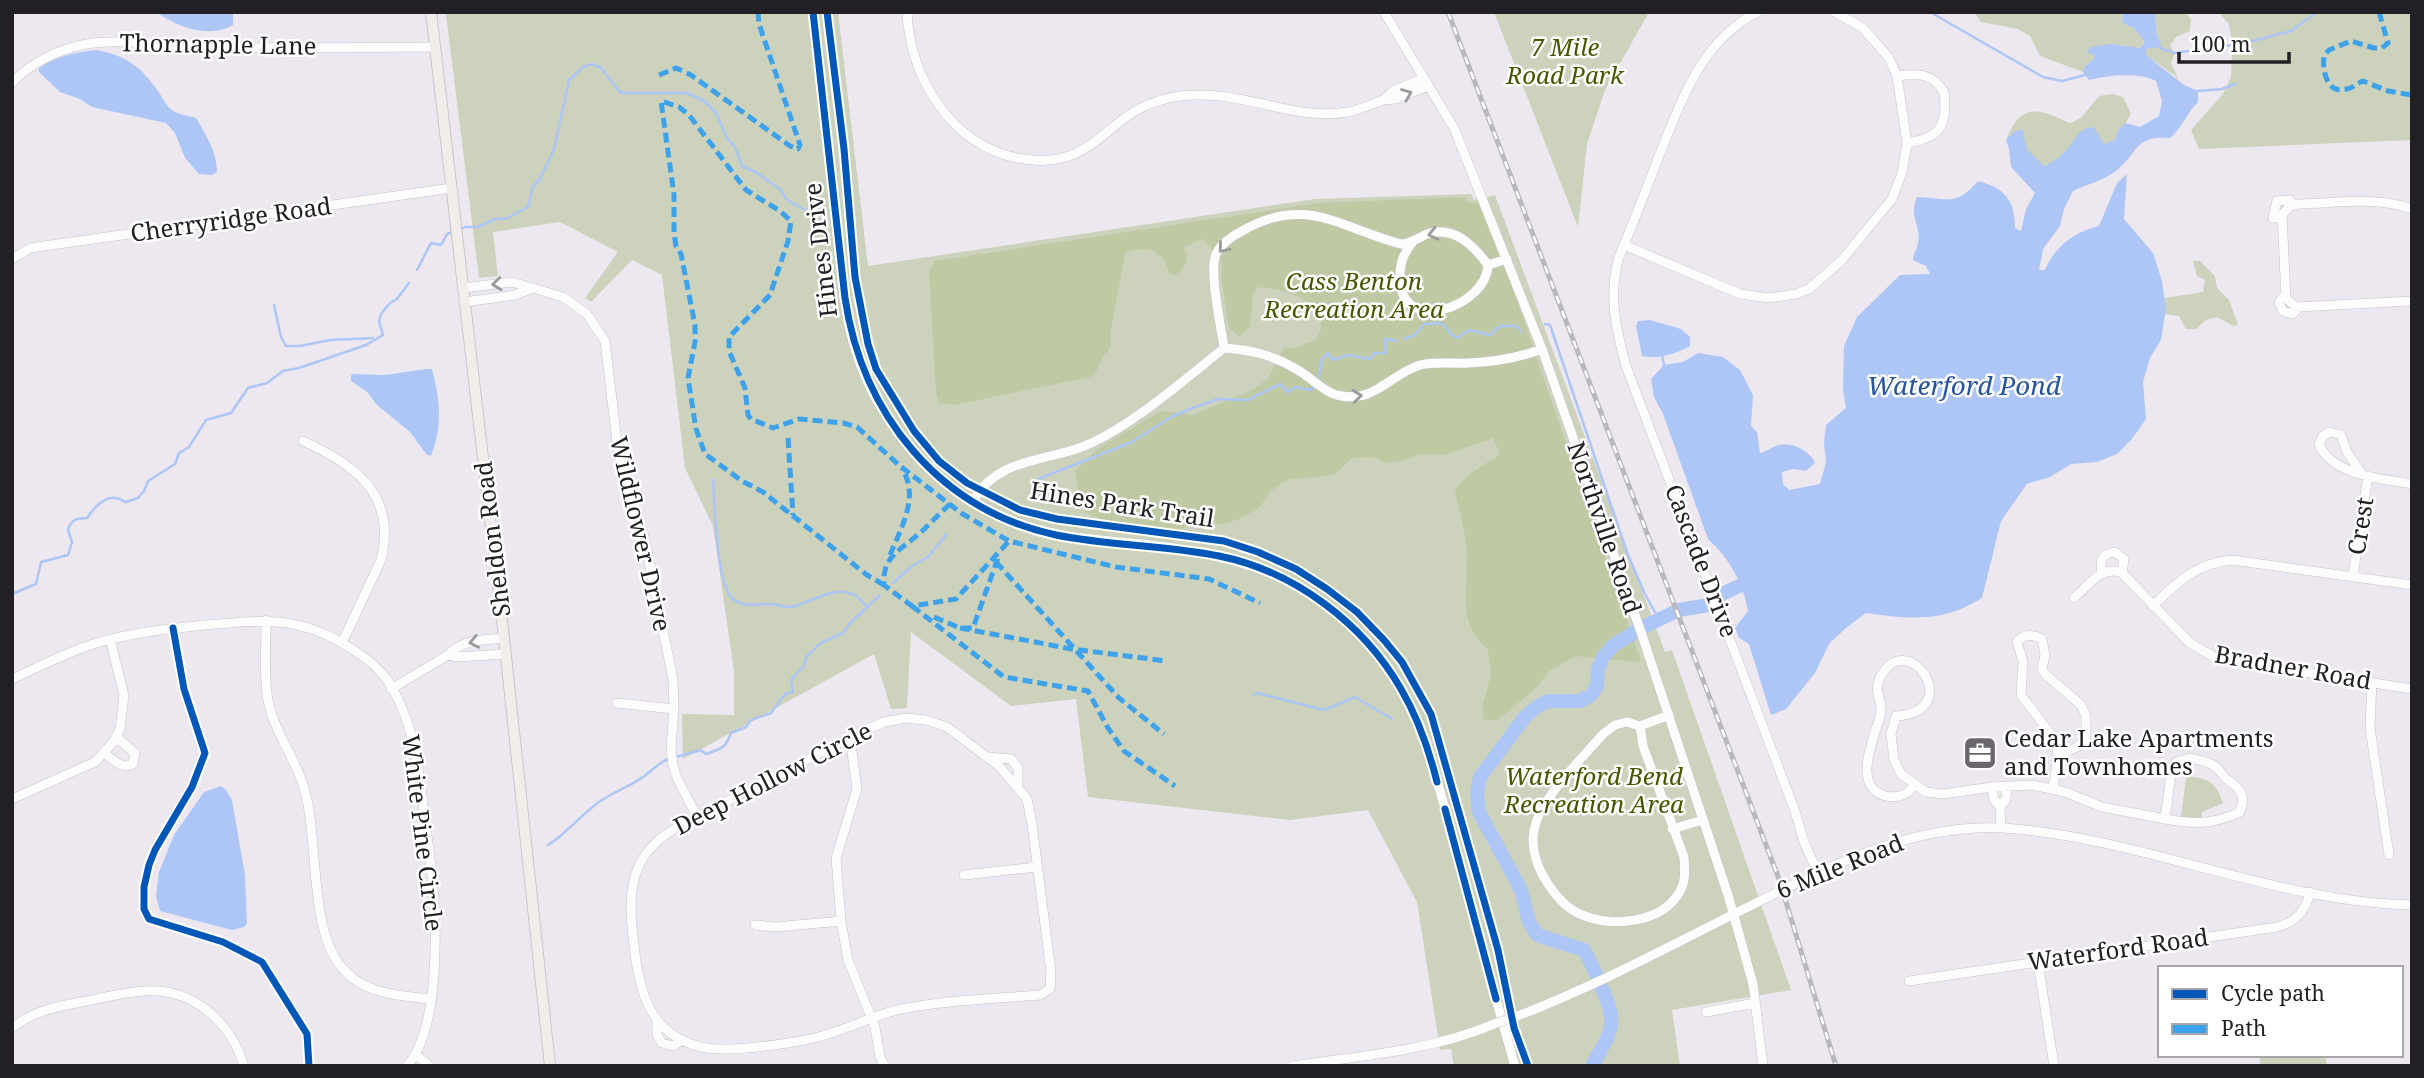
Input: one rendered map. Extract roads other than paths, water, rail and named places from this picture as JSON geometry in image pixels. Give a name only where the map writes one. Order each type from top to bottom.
[{"type":"main road","name":"Sheldon Road","points":[[431,12],[506,654],[550,1066]]},
{"type":"street","name":"Hines Drive","points":[[813,12],[845,298],[858,359],[880,407],[911,449],[932,470],[973,501],[1016,523],[1056,534],[1199,552],[1246,563],[1307,592],[1335,612],[1368,643],[1395,678],[1422,733],[1515,1066]]},
{"type":"street","points":[[907,12],[911,46],[937,104],[961,132],[982,146],[1024,159],[1046,161],[1078,152],[1140,109],[1179,97],[1196,94],[1227,97],[1292,111],[1325,114],[1348,112],[1384,100],[1393,91],[1426,82]]},
{"type":"street","name":"Northville Road","points":[[1384,12],[1454,128],[1542,349],[1642,635],[1733,914],[1753,984],[1763,1066]]},
{"type":"street","name":"Cascade Drive","points":[[1758,12],[1733,26],[1713,47],[1686,88],[1616,270],[1616,332],[1626,366],[1818,873]]},
{"type":"street","points":[[1624,245],[1740,294],[1769,298],[1796,294],[1824,278],[1842,260],[1892,199],[1902,173],[1907,143],[1897,76],[1879,45],[1863,28],[1835,12]]},
{"type":"street","name":"Thornapple Lane","points":[[12,83],[27,69],[54,54],[77,46],[98,43],[217,47],[435,47]]},
{"type":"street","points":[[1897,76],[1917,73],[1930,76],[1944,92],[1945,119],[1937,133],[1927,140],[1907,143]]},
{"type":"street","name":"Cherryridge Road","points":[[12,259],[30,248],[452,188]]},
{"type":"street","points":[[2412,209],[2389,202],[2294,205],[2286,209],[2282,218],[2286,294],[2289,303],[2300,307],[2412,301]]},
{"type":"street","points":[[1224,348],[1215,280],[1215,258],[1222,246],[1255,223],[1277,216],[1316,215],[1401,244],[1412,243],[1433,233],[1452,233],[1474,248],[1488,265],[1488,272],[1471,297],[1458,305],[1422,310],[1410,306],[1401,291],[1400,266],[1404,253],[1412,243]]},
{"type":"street","points":[[1488,265],[1507,259]]},
{"type":"street","name":"Wildflower Drive","points":[[463,288],[512,282],[530,289],[542,289],[563,297],[587,314],[605,341],[620,459],[643,532],[673,679],[673,765],[697,817]]},
{"type":"street","name":"Wildflower Drive","points":[[464,302],[515,295],[530,289]]},
{"type":"street","points":[[973,501],[985,484],[1004,470],[1080,447],[1120,426],[1224,348],[1259,352],[1297,369],[1338,396],[1359,397],[1377,391],[1395,377],[1422,365],[1482,362],[1524,356],[1542,349]]},
{"type":"street","points":[[2365,475],[2347,452],[2341,435],[2330,432],[2323,436],[2319,444],[2324,453],[2345,468],[2365,475],[2412,484]]},
{"type":"street","points":[[303,441],[336,457],[361,476],[374,493],[383,516],[384,547],[381,560],[342,643]]},
{"type":"street","name":"Crest","points":[[2353,576],[2365,475]]},
{"type":"street","name":"Bradner Road","points":[[2074,598],[2102,573],[2100,566],[2103,556],[2115,552],[2124,559],[2122,573],[2153,606],[2190,643],[2216,658],[2412,689]]},
{"type":"street","points":[[2153,606],[2191,572],[2222,561],[2242,560],[2412,585]]},
{"type":"street","points":[[2102,573],[2114,570],[2122,573]]},
{"type":"street","points":[[266,620],[267,696],[276,725],[304,788],[309,808],[322,926],[329,947],[352,978],[368,988],[430,999]]},
{"type":"street","name":"White Pine Circle","points":[[12,678],[75,651],[153,629],[266,620],[317,630],[365,657],[387,680],[412,732],[424,810],[436,922],[436,950],[423,1037],[416,1055],[407,1066]]},
{"type":"street","points":[[2053,789],[2057,747],[2051,733],[2021,695],[2023,662],[2017,642],[2021,637],[2034,635],[2042,639],[2042,669],[2051,681],[2081,705],[2086,716],[2086,737],[2079,746],[2058,756]]},
{"type":"street","points":[[391,689],[447,655],[455,647],[504,638]]},
{"type":"street","points":[[12,799],[95,762],[105,754],[116,737],[120,729],[124,695],[110,639]]},
{"type":"street","points":[[447,655],[456,657],[506,654]]},
{"type":"street","points":[[1881,710],[1896,716],[1916,711],[1925,705],[1930,695],[1930,683],[1925,671],[1916,664],[1901,662],[1883,672],[1877,683],[1881,710],[1868,762],[1868,780],[1874,791],[1885,797],[1906,794],[1914,785]]},
{"type":"street","points":[[2022,668],[2042,669]]},
{"type":"street","points":[[2372,683],[2370,728],[2389,855]]},
{"type":"street","points":[[617,703],[674,709]]},
{"type":"street","points":[[1640,726],[1643,746],[1684,857],[1685,875],[1679,894],[1665,908],[1629,922],[1605,921],[1581,915],[1561,901],[1547,884],[1536,863],[1532,840],[1536,823],[1542,807],[1603,734],[1615,725],[1627,722],[1640,726],[1669,715]]},
{"type":"street","points":[[1896,716],[1891,734],[1894,760],[1901,774],[1914,785],[1936,794],[2033,785],[2053,789],[2102,807],[2196,825],[2228,818],[2240,812],[2243,794],[2215,765],[2189,758],[2176,762],[2171,774],[2165,819]]},
{"type":"street","name":"Deep Hollow Circle","points":[[906,718],[926,720],[947,727],[988,757],[1018,786],[1027,799],[1051,971],[1050,989],[1040,995],[902,1009],[821,1037],[736,1049],[703,1048],[683,1040],[657,1020],[646,1002],[639,982],[630,914],[632,885],[640,864],[655,843],[697,817],[884,722],[906,718]]},
{"type":"street","points":[[105,754],[121,765],[133,764],[135,753],[116,737]]},
{"type":"street","points":[[850,737],[857,789],[836,858],[841,921],[848,960],[871,1018],[881,1063]]},
{"type":"street","points":[[2000,807],[2006,799],[2007,786]]},
{"type":"street","points":[[1992,787],[1994,799],[2000,807],[2001,828]]},
{"type":"street","points":[[1672,829],[1703,820]]},
{"type":"street","name":"6 Mile Road","points":[[1292,1066],[1428,1045],[1465,1035],[1587,987],[1818,873],[1900,841],[1947,831],[2001,828],[2060,835],[2360,902],[2412,905]]},
{"type":"street","points":[[964,874],[1037,867]]},
{"type":"street","name":"Waterford Road","points":[[1909,981],[2277,927],[2290,923],[2298,916],[2305,907],[2310,892]]},
{"type":"street","points":[[755,925],[776,927],[841,921]]},
{"type":"street","points":[[2038,962],[2054,1066]]},
{"type":"street","points":[[12,1028],[44,1010],[143,991],[163,992],[191,1000],[213,1014],[233,1039],[244,1066]]},
{"type":"street","points":[[1706,1012],[1755,1003]]},
{"type":"street","name":"Deep Hollow Circle","points":[[657,1020],[657,1035],[662,1043],[673,1046],[683,1040]]},
{"type":"street","points":[[416,1055],[430,1066]]},
{"type":"water","points":[[156,12],[233,12],[233,25],[204,31],[183,26]]},
{"type":"water","name":"Waterford Pond","points":[[2123,12],[2155,12],[2157,36],[2161,42],[2158,47],[2146,49],[2146,55],[2184,85],[2198,91],[2198,102],[2170,138],[2158,138],[2142,143],[2113,173],[2073,191],[2064,209],[2060,226],[2043,249],[2039,270],[2045,270],[2066,241],[2099,226],[2117,183],[2127,174],[2124,219],[2153,253],[2162,281],[2166,308],[2161,340],[2150,358],[2143,382],[2146,419],[2117,454],[2097,462],[2071,464],[2050,477],[2027,484],[2001,521],[1982,598],[1954,612],[1926,617],[1866,613],[1829,644],[1815,673],[1786,709],[1771,715],[1749,644],[1739,638],[1735,628],[1748,611],[1743,591],[1729,563],[1708,539],[1663,414],[1654,397],[1651,379],[1664,365],[1683,362],[1698,353],[1723,357],[1740,370],[1753,395],[1751,426],[1757,432],[1760,453],[1787,444],[1804,451],[1815,463],[1806,471],[1793,469],[1782,472],[1783,484],[1789,490],[1820,484],[1826,462],[1826,425],[1846,408],[1843,390],[1844,346],[1857,317],[1900,275],[1930,274],[1926,266],[1913,260],[1919,237],[1914,210],[1917,197],[1957,198],[1978,181],[1995,187],[2007,197],[2013,210],[2015,228],[2021,231],[2026,209],[2035,193],[2011,167],[2006,140],[2012,133],[2022,129],[2027,149],[2044,166],[2063,154],[2084,129],[2094,127],[2104,144],[2115,140],[2119,129],[2126,123],[2140,127],[2159,116],[2162,101],[2156,81],[2141,76],[2123,75],[2089,80],[2083,72],[2085,66],[2094,59],[2094,55],[2087,52],[2091,47],[2111,44],[2140,48],[2145,42],[2135,29],[2122,22]]},
{"type":"water","points":[[97,50],[117,55],[132,63],[145,75],[172,110],[196,118],[213,151],[217,172],[212,175],[199,174],[185,158],[175,133],[166,123],[92,107],[80,99],[60,92],[39,72],[39,68],[60,58]]},
{"type":"water","points":[[1650,320],[1681,329],[1690,337],[1690,346],[1667,355],[1642,356],[1636,326],[1638,321]]},
{"type":"water","points":[[432,369],[439,412],[431,456],[427,455],[410,432],[377,405],[367,392],[351,381],[351,375],[354,374],[385,375]]},
{"type":"water","points":[[221,786],[232,800],[245,875],[247,924],[232,930],[160,911],[156,896],[159,872],[174,835],[204,792]]},
{"type":"waterway","points":[[1930,12],[2043,77],[2062,81],[2089,74]]},
{"type":"waterway","points":[[2157,44],[2162,49],[2175,53],[2245,43],[2291,31],[2317,12]]},
{"type":"waterway","points":[[459,230],[478,227],[495,219],[508,218],[528,207],[533,186],[540,179],[554,149],[569,80],[583,67],[592,64],[601,68],[621,93],[687,93],[704,101],[716,113],[742,166],[780,189],[787,200],[811,213],[821,223],[827,224]]},
{"type":"waterway","points":[[2198,91],[2222,89],[2235,84]]},
{"type":"waterway","points":[[417,270],[431,243],[441,245],[447,234],[452,232]]},
{"type":"waterway","points":[[12,594],[36,584],[41,562],[68,555],[72,542],[68,530],[73,521],[87,518],[107,499],[116,498],[126,502],[138,498],[148,481],[175,464],[179,453],[189,447],[206,420],[231,413],[248,388],[267,383],[283,371],[366,345],[383,335],[379,321],[381,314],[409,283]]},
{"type":"waterway","points":[[274,305],[281,337],[286,346],[373,338]]},
{"type":"waterway","points":[[1404,339],[1415,335],[1424,324],[1442,323],[1457,338],[1469,330],[1490,335],[1500,326],[1516,326],[1521,331]]},
{"type":"waterway","points":[[1545,324],[1550,325],[1628,555],[1659,620]]},
{"type":"waterway","points":[[1318,380],[1322,359],[1328,353],[1333,360],[1348,355],[1370,359],[1374,353],[1386,353],[1385,339],[1396,341]]},
{"type":"waterway","points":[[1662,355],[1664,365]]},
{"type":"waterway","points":[[1038,479],[1132,442],[1171,417],[1218,399],[1248,400],[1280,384],[1288,392],[1295,387],[1309,390],[1314,388]]},
{"type":"waterway","points":[[713,480],[720,562],[727,591],[733,599],[746,605],[792,607],[841,592],[856,596],[867,606]]},
{"type":"waterway","points":[[893,583],[913,565],[928,557],[947,534]]},
{"type":"waterway","points":[[1592,1066],[1611,1026],[1606,998],[1584,950],[1537,935],[1529,922],[1521,890],[1479,812],[1477,792],[1480,777],[1525,717],[1538,706],[1548,701],[1580,701],[1591,695],[1597,686],[1598,670],[1603,657],[1614,645],[1641,628],[1679,610],[1708,605],[1722,594],[1741,585]]},
{"type":"waterway","points":[[676,757],[701,750],[706,754],[719,749],[725,745],[731,733],[746,727],[751,720],[771,713],[785,694],[793,692],[791,680],[803,667],[807,656],[821,643],[843,633],[880,595]]},
{"type":"waterway","points":[[1254,695],[1258,693],[1324,710],[1355,697],[1392,719]]},
{"type":"waterway","points":[[548,845],[599,802],[638,781],[670,758]]},
{"type":"railway","points":[[1448,12],[1779,879],[1836,1066]]},
{"type":"place","name":"Cedar Lake Apartments and Townhomes","points":[[1980,753]]},
{"type":"park label","name":"7 Mile Road Park","points":[[1565,62]]},
{"type":"park label","name":"Cass Benton Recreation Area","points":[[1354,296]]},
{"type":"park label","name":"Waterford Bend Recreation Area","points":[[1594,791]]}]
